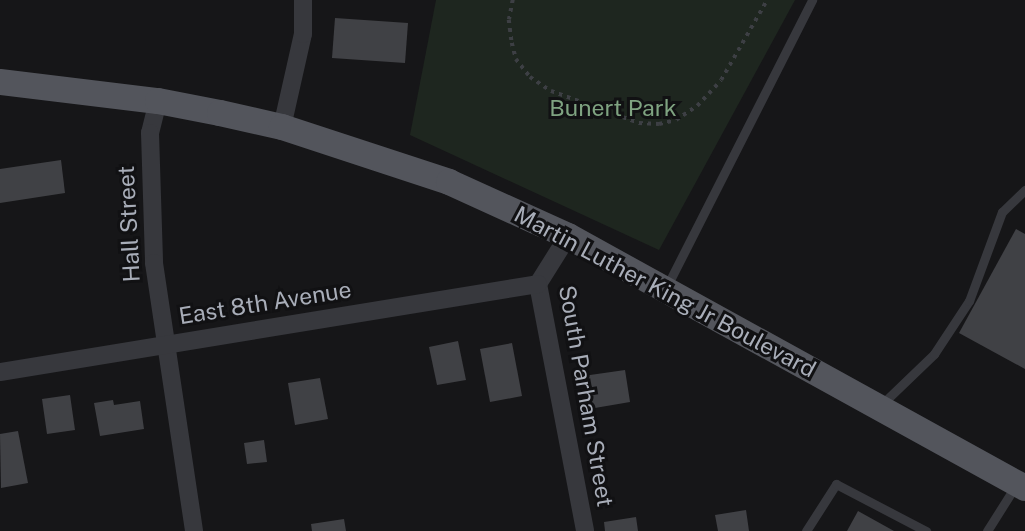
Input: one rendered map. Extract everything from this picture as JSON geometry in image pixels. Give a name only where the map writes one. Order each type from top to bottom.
[{"type":"main road","name":"Martin Luther King Jr Boulevard","points":[[0,82],[158,101],[282,127],[449,182],[568,236],[1021,486]]},
{"type":"street","points":[[282,127],[303,34],[303,0]]},
{"type":"street","name":"Hall Street","points":[[158,101],[150,133],[154,263],[164,345],[194,531]]},
{"type":"street","name":"South Parham Street","points":[[568,236],[538,284],[585,531]]},
{"type":"street","name":"East 8th Avenue","points":[[0,372],[538,284]]},
{"type":"lane","points":[[666,289],[812,0]]},
{"type":"lane","points":[[878,407],[934,354],[969,301],[1002,212],[1025,190]]},
{"type":"lane","points":[[806,531],[836,484],[926,531]]},
{"type":"lane","points":[[987,531],[1021,486]]},
{"type":"path","points":[[513,0],[509,20],[512,43],[516,60],[530,77],[551,91],[639,123],[659,124],[676,120],[697,106],[721,80],[767,0]]},
{"type":"green space","name":"Bunert Park","points":[[436,0],[795,0],[659,250],[410,135]]},
{"type":"building","points":[[335,18],[408,23],[405,63],[332,58]]},
{"type":"building","points":[[61,160],[65,193],[0,203],[0,169]]},
{"type":"building","points":[[1016,229],[1025,234],[1025,369],[959,333]]},
{"type":"building","points":[[458,341],[466,380],[437,385],[429,347]]},
{"type":"building","points":[[512,343],[522,396],[490,402],[480,349]]},
{"type":"building","points":[[625,370],[630,402],[589,409],[583,376]]},
{"type":"building","points":[[320,378],[328,419],[295,425],[288,383]]},
{"type":"building","points":[[70,395],[75,430],[47,434],[42,399]]},
{"type":"building","points":[[113,400],[114,405],[140,401],[144,429],[100,436],[94,403]]},
{"type":"building","points":[[18,431],[28,483],[1,488],[0,434]]},
{"type":"building","points":[[264,440],[267,462],[247,464],[244,443]]},
{"type":"building","points":[[746,510],[749,531],[718,531],[715,515]]},
{"type":"building","points":[[858,511],[894,531],[847,531]]},
{"type":"building","points":[[636,517],[638,531],[605,531],[604,522]]},
{"type":"building","points":[[344,519],[346,531],[312,531],[311,524]]}]
